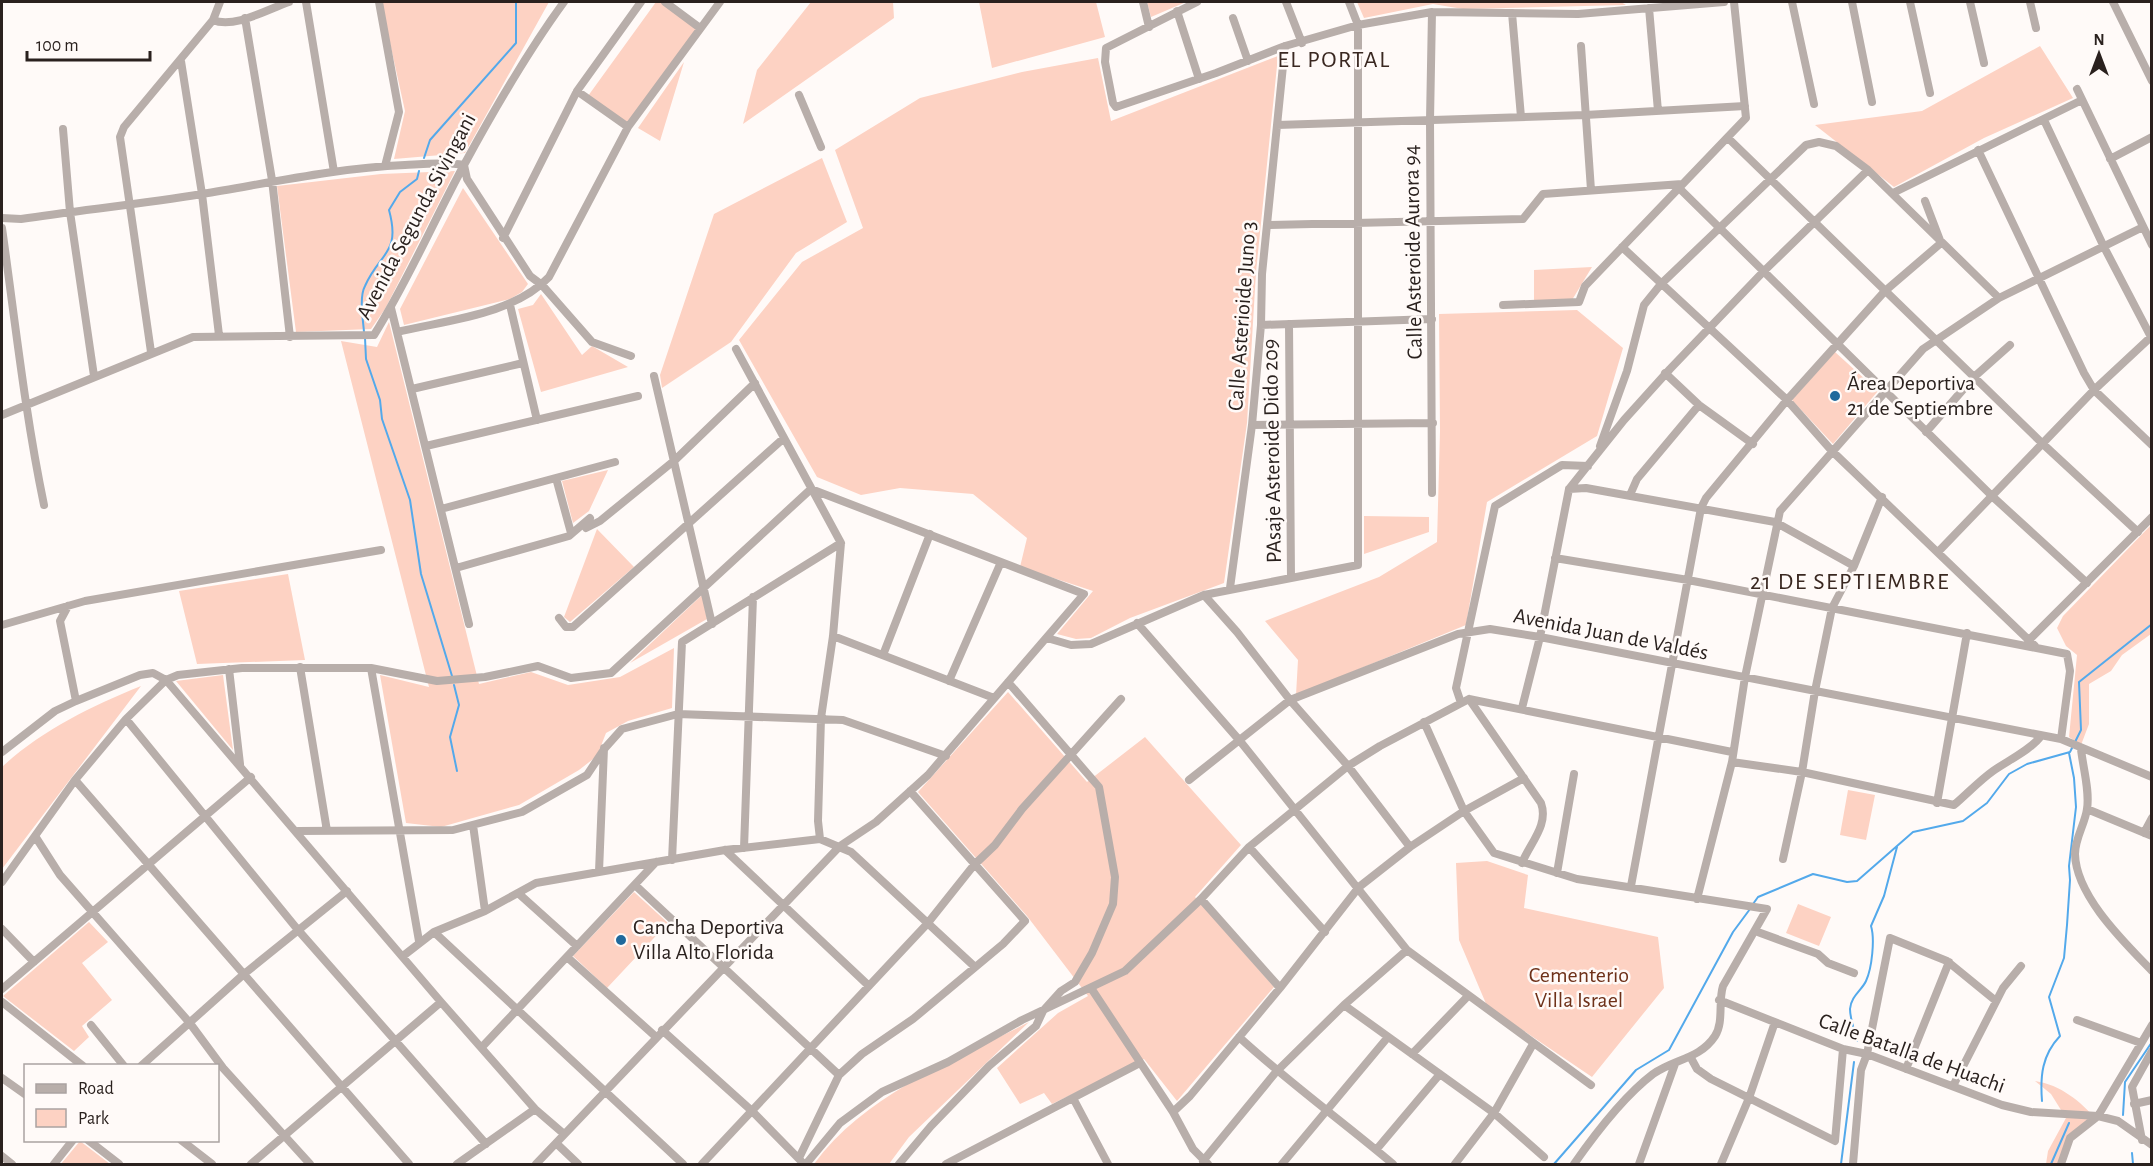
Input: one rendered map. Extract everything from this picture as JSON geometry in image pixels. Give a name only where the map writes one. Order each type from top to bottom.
[{"type":"street","points":[[151,352],[132,204],[120,137],[124,128],[213,20],[220,2]]},
{"type":"street","points":[[213,20],[221,23],[245,18],[289,2]]},
{"type":"street","points":[[306,2],[334,171]]},
{"type":"street","points":[[379,2],[399,112],[386,166]]},
{"type":"street","name":"Avenida Segunda Sivingani","points":[[2,415],[187,338],[219,335],[290,337],[374,335],[391,308],[464,165],[526,53],[564,2]]},
{"type":"street","points":[[503,238],[577,91],[641,2]]},
{"type":"street","points":[[665,2],[700,28]]},
{"type":"street","points":[[397,332],[510,305],[528,297],[542,285],[549,277],[628,127],[720,2]]},
{"type":"street","points":[[1143,2],[1149,27]]},
{"type":"street","points":[[1197,2],[1106,48],[1105,62],[1113,103],[1121,107],[1285,46],[1302,43],[1358,25],[1432,12],[1578,14],[1724,2]]},
{"type":"street","points":[[1286,2],[1302,43]]},
{"type":"street","points":[[1047,638],[1071,645],[1091,644],[1204,595],[1230,588],[1359,565],[1358,25],[1349,2]]},
{"type":"street","points":[[1633,2],[1649,8]]},
{"type":"street","points":[[1503,305],[1579,302],[1585,286],[1746,118],[1734,2]]},
{"type":"street","points":[[1792,2],[1814,104]]},
{"type":"street","points":[[1851,2],[1872,102]]},
{"type":"street","points":[[1910,2],[1930,93]]},
{"type":"street","points":[[1970,2],[1984,63]]},
{"type":"street","points":[[2030,2],[2036,28]]},
{"type":"street","points":[[2113,2],[2151,81]]},
{"type":"street","points":[[1649,8],[1658,111]]},
{"type":"street","points":[[1177,11],[1199,79]]},
{"type":"street","name":"Calle Asteroide Aurora 94","points":[[1432,12],[1430,120],[1434,423],[1432,493]]},
{"type":"street","points":[[1512,14],[1521,117]]},
{"type":"street","points":[[245,18],[272,180],[290,337]]},
{"type":"street","points":[[1233,18],[1248,61]]},
{"type":"street","name":"Calle Asterioide Juno 3","points":[[1230,588],[1252,425],[1261,325],[1262,274],[1285,46]]},
{"type":"street","points":[[1581,46],[1590,190]]},
{"type":"street","points":[[181,61],[202,194],[219,335]]},
{"type":"street","points":[[2077,89],[2151,245]]},
{"type":"street","points":[[577,91],[628,127]]},
{"type":"street","points":[[799,95],[821,147]]},
{"type":"street","points":[[1893,194],[2082,100]]},
{"type":"street","points":[[1277,125],[1585,115],[1745,106]]},
{"type":"street","points":[[1938,552],[2044,445],[2094,390],[2151,337],[2104,247],[2044,120]]},
{"type":"street","points":[[63,129],[70,212],[94,376]]},
{"type":"street","points":[[1728,138],[1772,178],[2044,445],[2138,532]]},
{"type":"street","points":[[2110,159],[2151,138]]},
{"type":"street","points":[[1597,453],[1627,371],[1644,304],[1661,284],[1806,145],[1819,142],[1836,146],[1868,170],[1999,298]]},
{"type":"street","points":[[1978,150],[2084,374],[2094,390],[2151,445]]},
{"type":"street","points":[[2,218],[21,219],[132,204],[334,171],[386,166],[452,163],[464,165],[467,179],[503,238],[530,276],[542,285],[592,342],[631,356]]},
{"type":"street","points":[[1522,708],[1540,637],[1569,489],[1665,373],[1763,272],[1868,170]]},
{"type":"street","points":[[1267,225],[1523,219],[1543,194],[1680,186]]},
{"type":"street","points":[[1680,186],[1719,229],[1926,432],[2087,583]]},
{"type":"street","points":[[1925,201],[1941,243]]},
{"type":"street","points":[[1697,899],[1732,762],[1745,677],[1775,522],[1788,500],[1923,349],[1999,298],[2143,227]]},
{"type":"street","points":[[2,228],[6,288],[28,404],[31,444],[44,505]]},
{"type":"street","points":[[1631,886],[1701,508],[1706,498],[1753,444],[1787,400],[1886,291],[1941,243]]},
{"type":"street","points":[[1622,247],[1787,400],[1832,451],[2032,643]]},
{"type":"street","points":[[510,305],[537,420]]},
{"type":"street","points":[[391,308],[470,624]]},
{"type":"street","points":[[1261,325],[1432,320]]},
{"type":"street","name":"PAsaje Asteroide Dido 209","points":[[1289,324],[1291,578]]},
{"type":"street","points":[[1926,432],[1974,377],[2010,345]]},
{"type":"street","points":[[736,349],[841,543],[833,636],[821,718],[818,821],[820,839]]},
{"type":"street","points":[[412,389],[523,363]]},
{"type":"street","points":[[1665,373],[1699,405],[1753,444]]},
{"type":"street","points":[[654,376],[712,624]]},
{"type":"street","points":[[586,528],[600,521],[675,460],[755,383]]},
{"type":"street","points":[[426,446],[638,396]]},
{"type":"street","points":[[1630,495],[1637,479],[1699,405]]},
{"type":"street","points":[[1252,425],[1434,423]]},
{"type":"street","points":[[559,618],[566,627],[573,627],[784,438]]},
{"type":"street","points":[[441,509],[615,462]]},
{"type":"street","points":[[1522,863],[1530,844],[1545,820],[1541,803],[1456,688],[1495,506],[1562,465],[1588,466]]},
{"type":"street","points":[[556,478],[571,533]]},
{"type":"street","points":[[1569,489],[1586,488],[1630,495],[1775,522],[1854,566]]},
{"type":"street","points":[[536,1164],[840,846],[876,822],[946,756],[1084,594],[812,489]]},
{"type":"street","points":[[2,882],[75,780],[126,719],[166,680],[191,672],[300,667],[371,668],[437,681],[485,677],[538,666],[571,678],[611,673],[812,489]]},
{"type":"street","points":[[1783,859],[1802,772],[1832,608],[1854,566],[1882,497]]},
{"type":"street","points":[[2032,643],[2151,517]]},
{"type":"street","points":[[456,568],[571,533],[590,518]]},
{"type":"street","points":[[883,655],[930,534]]},
{"type":"street","points":[[672,860],[682,642],[841,543]]},
{"type":"street","points":[[2,625],[68,606],[381,550]]},
{"type":"street","points":[[1555,558],[2032,643],[2067,654],[2070,671],[2061,739]]},
{"type":"street","points":[[949,681],[1001,562]]},
{"type":"street","points":[[1204,595],[1237,632],[1290,700],[1348,766],[1410,847]]},
{"type":"street","points":[[744,848],[753,597]]},
{"type":"street","points":[[68,606],[60,621],[76,701]]},
{"type":"street","points":[[1137,623],[1240,741],[1359,887],[1407,950],[1591,1085]]},
{"type":"street","name":"Avenida Juan de Valdés","points":[[1189,780],[1290,700],[1469,630],[1490,629],[2061,739],[2151,777]]},
{"type":"street","points":[[1936,803],[1967,633]]},
{"type":"street","points":[[833,636],[994,698]]},
{"type":"street","points":[[300,667],[327,831]]},
{"type":"street","points":[[371,668],[419,941]]},
{"type":"street","points":[[229,669],[240,765]]},
{"type":"street","points":[[2,752],[55,711],[76,701],[140,675],[153,673],[166,680],[298,831],[441,1002],[535,1109],[564,1134]]},
{"type":"street","points":[[898,1164],[918,1139],[989,1066],[1036,1026],[1043,1011],[1081,973],[1113,904],[1115,877],[1099,788],[1008,682]]},
{"type":"street","points":[[702,1164],[927,924],[974,865],[995,845],[1022,809],[1121,699]]},
{"type":"street","points":[[803,1162],[840,1123],[882,1092],[948,1062],[1043,1011],[1125,971],[1201,899],[1249,847],[1348,766],[1465,701],[1522,708],[1732,752]]},
{"type":"street","points":[[298,831],[453,830],[522,812],[587,775],[604,748],[622,729],[678,714],[843,720],[946,756]]},
{"type":"street","points":[[126,719],[298,930],[486,1144]]},
{"type":"street","points":[[1424,722],[1464,811],[1494,853],[1577,879],[1762,908],[1755,931],[1723,986],[1719,1000],[1719,1029],[1714,1038],[1691,1058],[1653,1074],[1624,1101],[1574,1164]]},
{"type":"street","points":[[1732,762],[1802,772],[1936,803],[1954,805],[2014,755],[2036,744],[2041,736]]},
{"type":"street","points":[[599,872],[604,748]]},
{"type":"street","points":[[2081,749],[2088,809],[2075,850],[2082,884],[2115,931],[2151,971]]},
{"type":"street","points":[[1557,873],[1574,774]]},
{"type":"street","points":[[2,989],[250,777]]},
{"type":"street","points":[[1173,1112],[1190,1096],[1280,988],[1359,887],[1410,847],[1464,811],[1524,778]]},
{"type":"street","points":[[75,780],[409,1164]]},
{"type":"street","points":[[803,1162],[839,1075],[862,1054],[913,1020],[1004,944],[1025,921],[910,791]]},
{"type":"street","points":[[2088,809],[2148,834],[2151,818]]},
{"type":"street","points":[[473,825],[485,911]]},
{"type":"street","points":[[35,836],[60,874],[189,1022],[223,1068],[310,1164]]},
{"type":"street","points":[[402,956],[434,932],[485,911],[536,883],[725,850],[820,839],[851,852],[975,967]]},
{"type":"street","points":[[1249,847],[1325,932]]},
{"type":"street","points":[[725,850],[869,986]]},
{"type":"street","points":[[482,1047],[656,862]]},
{"type":"street","points":[[635,885],[839,1075]]},
{"type":"street","points":[[142,1064],[244,974],[347,891]]},
{"type":"street","points":[[518,893],[577,946]]},
{"type":"street","points":[[1201,899],[1280,988]]},
{"type":"street","points":[[2,929],[34,962]]},
{"type":"street","points":[[1755,931],[1818,954],[1828,963],[1854,973]]},
{"type":"street","points":[[434,932],[683,1164]]},
{"type":"street","points":[[1853,1164],[1861,1070],[1867,1054],[1890,938],[1949,962],[1996,1000]]},
{"type":"street","points":[[1194,1164],[1203,1160],[1276,1072],[1344,1005],[1407,950]]},
{"type":"street","points":[[567,957],[752,1111],[803,1162]]},
{"type":"street","points":[[1906,1069],[1949,962]]},
{"type":"street","points":[[1953,1086],[1996,1000],[2021,966]]},
{"type":"street","points":[[1091,988],[1203,1160]]},
{"type":"street","points":[[1412,1054],[1468,996]]},
{"type":"street","name":"Calle Batalla de Huachi","points":[[1719,1000],[1843,1049],[1867,1054],[2002,1105],[2031,1112],[2098,1116],[2118,1121],[2151,1145]]},
{"type":"street","points":[[2,1002],[82,1064]]},
{"type":"street","points":[[251,1164],[441,1002]]},
{"type":"street","points":[[1344,1005],[1494,1113],[1544,1157]]},
{"type":"street","points":[[2077,1020],[2141,1043]]},
{"type":"street","points":[[1721,1164],[1749,1098],[1775,1022]]},
{"type":"street","points":[[90,1025],[123,1064]]},
{"type":"street","points":[[2061,1164],[2070,1138],[2098,1116],[2151,1025]]},
{"type":"street","points":[[1239,1036],[1276,1072],[1326,1108],[1393,1164]]},
{"type":"street","points":[[1282,1164],[1326,1108],[1388,1037]]},
{"type":"street","points":[[1455,1164],[1494,1113],[1533,1044]]},
{"type":"street","points":[[1691,1058],[1697,1069],[1711,1079],[1835,1141],[1843,1049]]},
{"type":"street","points":[[2142,1140],[2132,1087],[2151,1051]]},
{"type":"street","points":[[946,1164],[1140,1063]]},
{"type":"street","points":[[1639,1164],[1675,1064]]},
{"type":"street","points":[[1376,1150],[1440,1074]]},
{"type":"street","points":[[2,1078],[24,1094]]},
{"type":"street","points":[[1073,1098],[1108,1164]]},
{"type":"street","points":[[2134,1104],[2151,1100]]},
{"type":"street","points":[[457,1164],[468,1162],[486,1144],[535,1109]]},
{"type":"street","points":[[54,1164],[71,1142]]},
{"type":"street","points":[[91,1142],[119,1164]]},
{"type":"street","points":[[184,1142],[212,1164]]},
{"type":"street","points":[[555,1143],[578,1164]]},
{"type":"street","points":[[2,1156],[12,1164]]},
{"type":"green space","points":[[381,2],[549,2],[465,153],[394,159],[405,111]]},
{"type":"green space","points":[[656,2],[660,2],[697,28],[628,124],[588,96]]},
{"type":"green space","points":[[811,2],[893,2],[894,18],[743,124],[757,70]]},
{"type":"green space","points":[[979,2],[1096,2],[1105,37],[992,68]]},
{"type":"green space","points":[[1147,2],[1186,2],[1151,17]]},
{"type":"green space","points":[[1357,2],[1621,2],[1626,5],[1463,9],[1433,4],[1364,18]]},
{"type":"green space","points":[[2040,46],[2073,98],[1984,138],[1894,187],[1815,125],[1922,111]]},
{"type":"green space","points":[[1278,56],[1256,272],[1247,423],[1224,583],[1130,618],[1091,638],[1076,639],[1057,634],[1093,591],[1020,567],[1027,538],[973,494],[900,488],[861,495],[817,477],[739,340],[802,262],[863,228],[835,150],[920,98],[1022,72],[1098,58],[1111,121]]},
{"type":"green space","points":[[684,62],[660,141],[638,128]]},
{"type":"green space","points":[[822,158],[847,222],[796,253],[731,342],[662,388],[660,375],[714,214]]},
{"type":"green space","points":[[455,171],[385,309],[371,329],[296,332],[277,186],[381,174]]},
{"type":"green space","points":[[463,188],[528,284],[522,292],[510,299],[404,325],[400,309]]},
{"type":"green space","points":[[1592,267],[1572,300],[1534,300],[1534,270]]},
{"type":"green space","points":[[541,294],[582,355],[592,346],[628,367],[541,392],[518,309],[533,305]]},
{"type":"green space","points":[[1577,310],[1623,348],[1597,436],[1487,502],[1466,625],[1296,695],[1298,660],[1265,621],[1379,577],[1437,542],[1440,431],[1439,314]]},
{"type":"green space","points":[[389,322],[479,684],[531,672],[568,685],[620,677],[674,648],[672,708],[628,721],[606,733],[597,756],[579,770],[519,805],[441,827],[406,823],[380,675],[429,687],[341,341],[377,347]]},
{"type":"green space","name":"Área Deportiva 21 de Septiembre","points":[[1835,352],[1878,391],[1833,444],[1792,400]]},
{"type":"green space","points":[[608,470],[589,511],[573,523],[562,481]]},
{"type":"green space","points":[[1364,516],[1429,517],[1429,532],[1364,554]]},
{"type":"green space","points":[[2151,525],[2151,634],[2122,655],[2111,671],[2089,684],[2089,724],[2081,745],[2069,737],[2077,655],[2066,646],[2057,628],[2063,616]]},
{"type":"green space","points":[[597,529],[634,567],[570,622],[564,617]]},
{"type":"green space","points":[[288,574],[305,660],[197,664],[179,591]]},
{"type":"green space","points":[[702,595],[707,619],[630,663]]},
{"type":"green space","points":[[223,675],[233,750],[176,681]]},
{"type":"green space","points":[[141,686],[2,869],[2,767],[33,742],[67,720]]},
{"type":"green space","points":[[1008,692],[1087,782],[1145,737],[1241,845],[1195,897],[1274,987],[1177,1101],[1144,1059],[1052,1104],[1044,1093],[1020,1104],[997,1068],[1058,1013],[1088,996],[1027,916],[918,792]]},
{"type":"green space","points":[[1848,790],[1875,795],[1866,840],[1840,835]]},
{"type":"green space","name":"Cementerio Villa Israel","points":[[1487,861],[1528,875],[1524,908],[1658,937],[1664,988],[1592,1077],[1487,1006],[1459,940],[1456,863]]},
{"type":"green space","name":"Cancha Deportiva Villa Alto Florida","points":[[634,892],[668,923],[607,988],[573,956]]},
{"type":"green space","points":[[1798,904],[1831,917],[1819,946],[1786,933]]},
{"type":"green space","points":[[89,922],[108,942],[82,963],[112,1000],[82,1026],[89,1037],[74,1051],[3,996]]},
{"type":"green space","points":[[1029,1022],[909,1137],[889,1164],[814,1164],[835,1139],[885,1098],[942,1065]]},
{"type":"green space","points":[[2035,1081],[2062,1090],[2084,1106],[2097,1120],[2068,1139],[2062,1164],[2046,1164],[2048,1151],[2066,1118],[2051,1094]]},
{"type":"green space","points":[[81,1142],[110,1164],[61,1164]]},
{"type":"waterway","points":[[424,158],[430,140],[516,43],[516,2]]},
{"type":"waterway","points":[[364,332],[363,291],[391,244],[392,225],[389,210],[400,192],[417,179],[419,171]]},
{"type":"waterway","points":[[365,338],[366,359],[380,400],[382,419],[410,500],[421,574],[452,676]]},
{"type":"waterway","points":[[1753,904],[1758,897],[1813,874],[1847,882],[1857,881],[1913,832],[1963,821],[1987,803],[2009,774],[2027,764],[2070,752],[2081,730],[2079,682],[2152,624]]},
{"type":"waterway","points":[[454,685],[459,705],[450,737],[457,771]]},
{"type":"waterway","points":[[2042,1101],[2041,1083],[2046,1058],[2060,1036],[2049,997],[2064,958],[2067,925],[2069,866],[2076,807],[2069,753]]},
{"type":"waterway","points":[[1857,1041],[1851,1017],[1851,1004],[1868,975],[1873,946],[1871,926],[1884,896],[1897,847]]},
{"type":"waterway","points":[[1554,1164],[1636,1070],[1669,1050],[1733,932],[1750,909]]},
{"type":"waterway","points":[[2123,1115],[2125,1082],[2152,1042]]},
{"type":"waterway","points":[[1841,1164],[1854,1062]]},
{"type":"waterway","points":[[2051,1164],[2069,1123]]},
{"type":"waterway","points":[[2132,1153],[2133,1164]]},
{"type":"place","name":"Área Deportiva 21 de Septiembre","points":[[1835,396]]},
{"type":"place","name":"Cancha Deportiva Villa Alto Florida","points":[[621,940]]},
{"type":"district","name":"EL PORTAL","points":[[1334,60]]},
{"type":"district","name":"21 DE SEPTIEMBRE","points":[[1850,582]]}]
